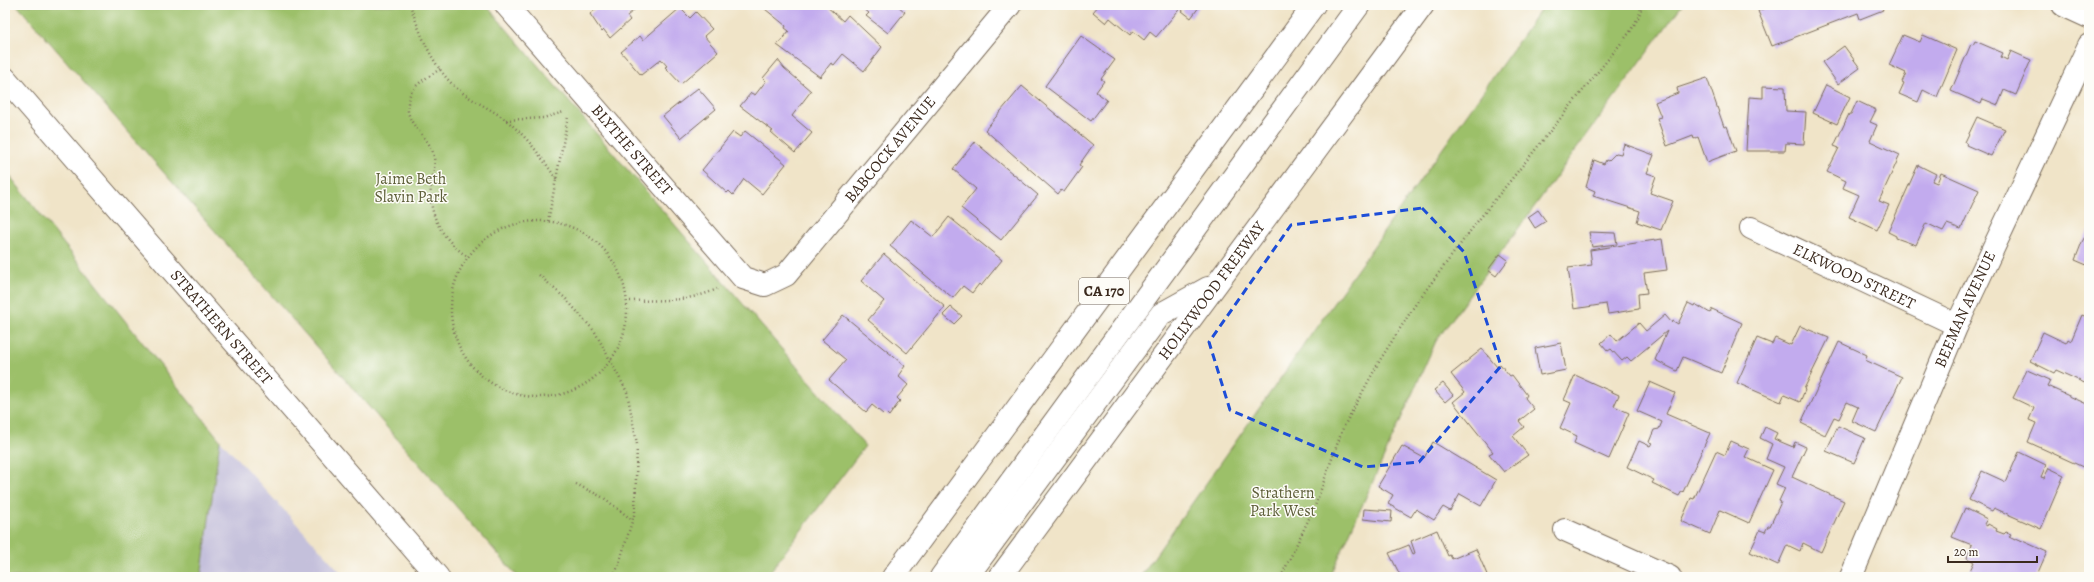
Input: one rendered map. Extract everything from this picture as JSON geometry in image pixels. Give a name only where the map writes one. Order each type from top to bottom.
[{"type":"main road","name":"BLYTHE STREET","points":[[506,5],[743,278]]},
{"type":"main road","name":"BABCOCK AVENUE","points":[[743,278],[765,285],[786,275],[1010,5]]},
{"type":"main road","name":"CA 170","points":[[893,577],[1314,5]]},
{"type":"main road","points":[[941,577],[1359,5]]},
{"type":"main road","name":"HOLLYWOOD FREEWAY","points":[[1000,577],[1214,284],[1423,5]]},
{"type":"main road","points":[[2063,5],[2089,17]]},
{"type":"main road","name":"BEEMAN AVENUE","points":[[1851,577],[1957,325],[2089,45]]},
{"type":"main road","name":"STRATHERN STREET","points":[[5,78],[438,577]]},
{"type":"main road","name":"ELKWOOD STREET","points":[[1751,228],[1957,325]]},
{"type":"main road","points":[[967,577],[1161,314],[1214,284]]},
{"type":"main road","points":[[1565,530],[1670,577]]},
{"type":"path","points":[[410,5],[420,32],[440,69],[452,84],[468,97],[505,120],[534,146],[556,180]]},
{"type":"path","points":[[1281,577],[1315,506],[1343,428],[1380,360],[1418,302],[1477,222],[1630,32],[1639,16],[1642,5]]},
{"type":"path","points":[[440,69],[416,86],[410,95],[408,112],[418,132],[427,142],[435,161],[430,193],[435,218],[448,241],[468,257]]},
{"type":"path","points":[[505,120],[544,118],[570,110],[548,221]]},
{"type":"path","points":[[548,221],[571,227],[599,245],[618,269],[630,301],[625,330],[612,362],[585,385],[555,396],[522,396],[489,382],[465,356],[452,326],[452,294],[464,262],[468,257],[487,238],[510,224],[548,221]]},
{"type":"path","points":[[539,275],[566,298],[595,332],[627,392],[637,444],[634,512],[618,567],[612,577]]},
{"type":"path","points":[[630,301],[680,300],[703,295],[743,278]]},
{"type":"path","points":[[576,484],[604,498],[632,520]]},
{"type":"highlighted area","points":[[1422,208],[1464,252],[1501,366],[1419,462],[1363,467],[1230,410],[1209,342],[1291,225]]},
{"type":"shaded area","points":[[220,440],[345,577],[201,577]]},
{"type":"green space","name":"Jaime Beth Slavin Park","points":[[17,5],[486,5],[865,446],[766,577],[518,577]]},
{"type":"green space","name":"Strathern Park West","points":[[1544,5],[1682,5],[1436,341],[1330,577],[1140,577]]},
{"type":"green space","points":[[5,170],[220,440],[201,577],[5,577]]},
{"type":"building","points":[[600,5],[640,5],[627,16],[630,20],[610,38],[604,30],[602,32],[590,14]]},
{"type":"building","points":[[768,5],[825,5],[843,21],[848,15],[882,47],[864,71],[843,54],[834,65],[831,63],[820,77],[777,45],[789,31],[785,28],[786,26],[765,9]]},
{"type":"building","points":[[859,5],[897,5],[905,12],[888,33],[866,16],[869,13]]},
{"type":"building","points":[[1099,5],[1183,5],[1156,37],[1150,32],[1144,40],[1133,31],[1130,35],[1110,18],[1106,23],[1093,12]]},
{"type":"building","points":[[1187,5],[1196,5],[1199,7],[1191,18],[1182,11]]},
{"type":"building","points":[[1772,5],[1881,5],[1883,10],[1860,19],[1858,13],[1772,46],[1758,11]]},
{"type":"building","points":[[680,8],[690,18],[696,12],[712,29],[704,36],[718,52],[681,84],[665,67],[667,66],[661,59],[641,75],[621,52],[640,36],[643,40]]},
{"type":"building","points":[[1903,35],[1920,42],[1923,35],[1957,50],[1937,97],[1923,90],[1918,102],[1899,94],[1904,83],[1902,82],[1906,73],[1889,65]]},
{"type":"building","points":[[1081,36],[1115,60],[1101,79],[1104,81],[1096,92],[1107,100],[1091,121],[1045,86]]},
{"type":"building","points":[[1975,41],[2003,53],[2001,57],[2007,60],[2011,51],[2031,60],[2016,95],[2004,90],[1998,105],[1983,99],[1981,104],[1951,91],[1971,44],[1973,45]]},
{"type":"building","points":[[1844,46],[1860,68],[1838,84],[1822,62]]},
{"type":"building","points":[[778,60],[784,68],[811,91],[792,116],[812,133],[795,153],[771,132],[773,131],[740,106],[751,93],[755,95],[766,81],[763,78]]},
{"type":"building","points":[[1707,78],[1724,127],[1727,126],[1736,151],[1707,162],[1698,137],[1694,139],[1693,136],[1667,146],[1657,118],[1661,117],[1655,102],[1678,93],[1677,88]]},
{"type":"building","points":[[1826,85],[1850,97],[1837,124],[1813,113]]},
{"type":"building","points":[[1022,86],[1093,145],[1079,165],[1082,167],[1064,192],[1061,190],[1058,194],[985,130]]},
{"type":"building","points":[[1763,86],[1785,87],[1786,111],[1806,112],[1804,144],[1786,143],[1785,151],[1746,151],[1749,97],[1763,98]]},
{"type":"building","points":[[698,88],[716,109],[681,138],[663,116]]},
{"type":"building","points":[[1857,101],[1876,110],[1870,122],[1877,125],[1870,141],[1900,155],[1879,201],[1889,205],[1877,230],[1849,217],[1859,195],[1843,188],[1846,181],[1827,172],[1839,148],[1834,146],[1849,114],[1851,114]]},
{"type":"building","points":[[1977,117],[2005,129],[1991,156],[1966,145],[1967,143],[1965,142]]},
{"type":"building","points":[[745,131],[786,164],[762,194],[744,179],[733,195],[729,191],[727,193],[702,170],[733,132],[740,137]]},
{"type":"building","points":[[975,142],[1038,195],[1001,240],[961,208],[976,189],[953,169]]},
{"type":"building","points":[[1624,144],[1654,155],[1647,173],[1656,176],[1650,193],[1673,201],[1661,230],[1637,222],[1640,211],[1593,196],[1595,191],[1586,187],[1594,160],[1604,164],[1606,160],[1608,161],[1616,153],[1621,154]]},
{"type":"building","points":[[1918,165],[1936,174],[1932,181],[1937,183],[1941,173],[1979,190],[1961,229],[1947,224],[1943,231],[1926,223],[1916,245],[1896,238],[1896,236],[1888,232]]},
{"type":"building","points":[[1538,210],[1546,221],[1535,228],[1528,217]]},
{"type":"building","points":[[949,217],[1002,260],[981,286],[979,284],[972,293],[963,286],[953,298],[890,246],[911,220],[933,237]]},
{"type":"building","points":[[2088,231],[2089,232],[2089,266],[2075,260]]},
{"type":"building","points":[[1589,232],[1615,233],[1617,244],[1592,247]]},
{"type":"building","points":[[1662,239],[1667,270],[1644,273],[1647,293],[1638,294],[1639,309],[1608,314],[1606,304],[1574,309],[1568,268],[1592,265],[1590,250]]},
{"type":"building","points":[[884,254],[945,307],[907,353],[868,320],[884,301],[861,281]]},
{"type":"building","points":[[1500,254],[1508,260],[1496,276],[1488,270]]},
{"type":"building","points":[[1688,303],[1694,306],[1695,304],[1710,313],[1712,309],[1742,323],[1721,373],[1683,357],[1677,371],[1655,360],[1667,331],[1631,361],[1627,357],[1622,361],[1611,349],[1608,351],[1601,343],[1611,334],[1617,341],[1639,323],[1646,331],[1665,315],[1672,323],[1673,321],[1678,324]]},
{"type":"building","points":[[951,307],[962,316],[954,324],[943,315]]},
{"type":"building","points":[[843,315],[905,366],[898,376],[908,385],[897,398],[900,401],[889,416],[885,412],[883,414],[872,405],[866,412],[829,380],[846,360],[822,340]]},
{"type":"building","points":[[2082,315],[2089,318],[2089,385],[2056,370],[2054,373],[2030,361],[2043,332],[2066,343],[2068,339],[2071,341]]},
{"type":"building","points":[[1800,326],[1829,338],[1804,389],[1805,390],[1800,402],[1784,395],[1781,402],[1737,383],[1757,338],[1772,344],[1775,338],[1791,345]]},
{"type":"building","points":[[1839,342],[1867,355],[1865,360],[1902,377],[1876,432],[1852,421],[1858,407],[1847,402],[1839,419],[1834,417],[1825,435],[1801,423]]},
{"type":"building","points":[[1561,343],[1566,370],[1540,375],[1535,348]]},
{"type":"building","points":[[1482,349],[1497,367],[1500,364],[1510,376],[1512,375],[1527,395],[1525,398],[1534,409],[1519,421],[1524,427],[1513,436],[1528,455],[1504,472],[1489,454],[1493,452],[1453,402],[1465,392],[1451,374]]},
{"type":"building","points":[[2027,370],[2050,380],[2047,386],[2089,405],[2089,459],[2085,468],[2028,442],[2036,423],[2029,420],[2034,408],[2013,398]]},
{"type":"building","points":[[1575,375],[1619,395],[1614,406],[1629,413],[1609,459],[1574,443],[1577,436],[1560,428],[1571,403],[1564,400]]},
{"type":"building","points":[[1650,382],[1675,393],[1666,414],[1710,433],[1683,492],[1682,491],[1679,496],[1652,483],[1654,480],[1627,467],[1639,441],[1650,446],[1652,443],[1649,442],[1654,430],[1659,429],[1662,422],[1637,411]]},
{"type":"building","points":[[1443,383],[1453,395],[1445,402],[1434,390]]},
{"type":"building","points":[[1838,426],[1865,438],[1854,463],[1826,451]]},
{"type":"building","points":[[1765,427],[1777,433],[1774,439],[1793,447],[1795,442],[1806,447],[1792,477],[1844,501],[1821,552],[1803,543],[1800,551],[1787,545],[1778,565],[1750,552],[1760,530],[1765,532],[1768,526],[1770,526],[1781,502],[1779,501],[1785,488],[1776,484],[1784,467],[1766,459],[1772,444],[1760,438]]},
{"type":"building","points":[[1731,441],[1749,449],[1745,457],[1773,470],[1749,523],[1720,510],[1710,534],[1681,521],[1691,498],[1694,499],[1716,451],[1725,455]]},
{"type":"building","points":[[1433,442],[1496,480],[1481,506],[1460,494],[1450,511],[1443,507],[1434,520],[1416,509],[1411,517],[1388,504],[1393,495],[1378,486],[1402,446],[1424,458]]},
{"type":"building","points":[[2019,452],[2046,465],[2041,477],[2044,478],[2049,468],[2064,475],[2041,529],[1994,508],[1992,511],[1969,500],[1982,471],[2006,482]]},
{"type":"building","points":[[1965,508],[1987,519],[1984,524],[1987,526],[1988,524],[1997,529],[1996,531],[2004,534],[2006,532],[2011,534],[2009,537],[2015,540],[2016,538],[2047,552],[2036,577],[1967,577],[1974,562],[1967,558],[1972,545],[1952,537]]},
{"type":"building","points":[[1364,509],[1392,511],[1391,522],[1363,519]]},
{"type":"building","points":[[1437,530],[1448,556],[1450,555],[1452,559],[1476,549],[1488,577],[1401,577],[1389,553],[1409,545],[1413,554],[1415,553],[1411,541]]}]
